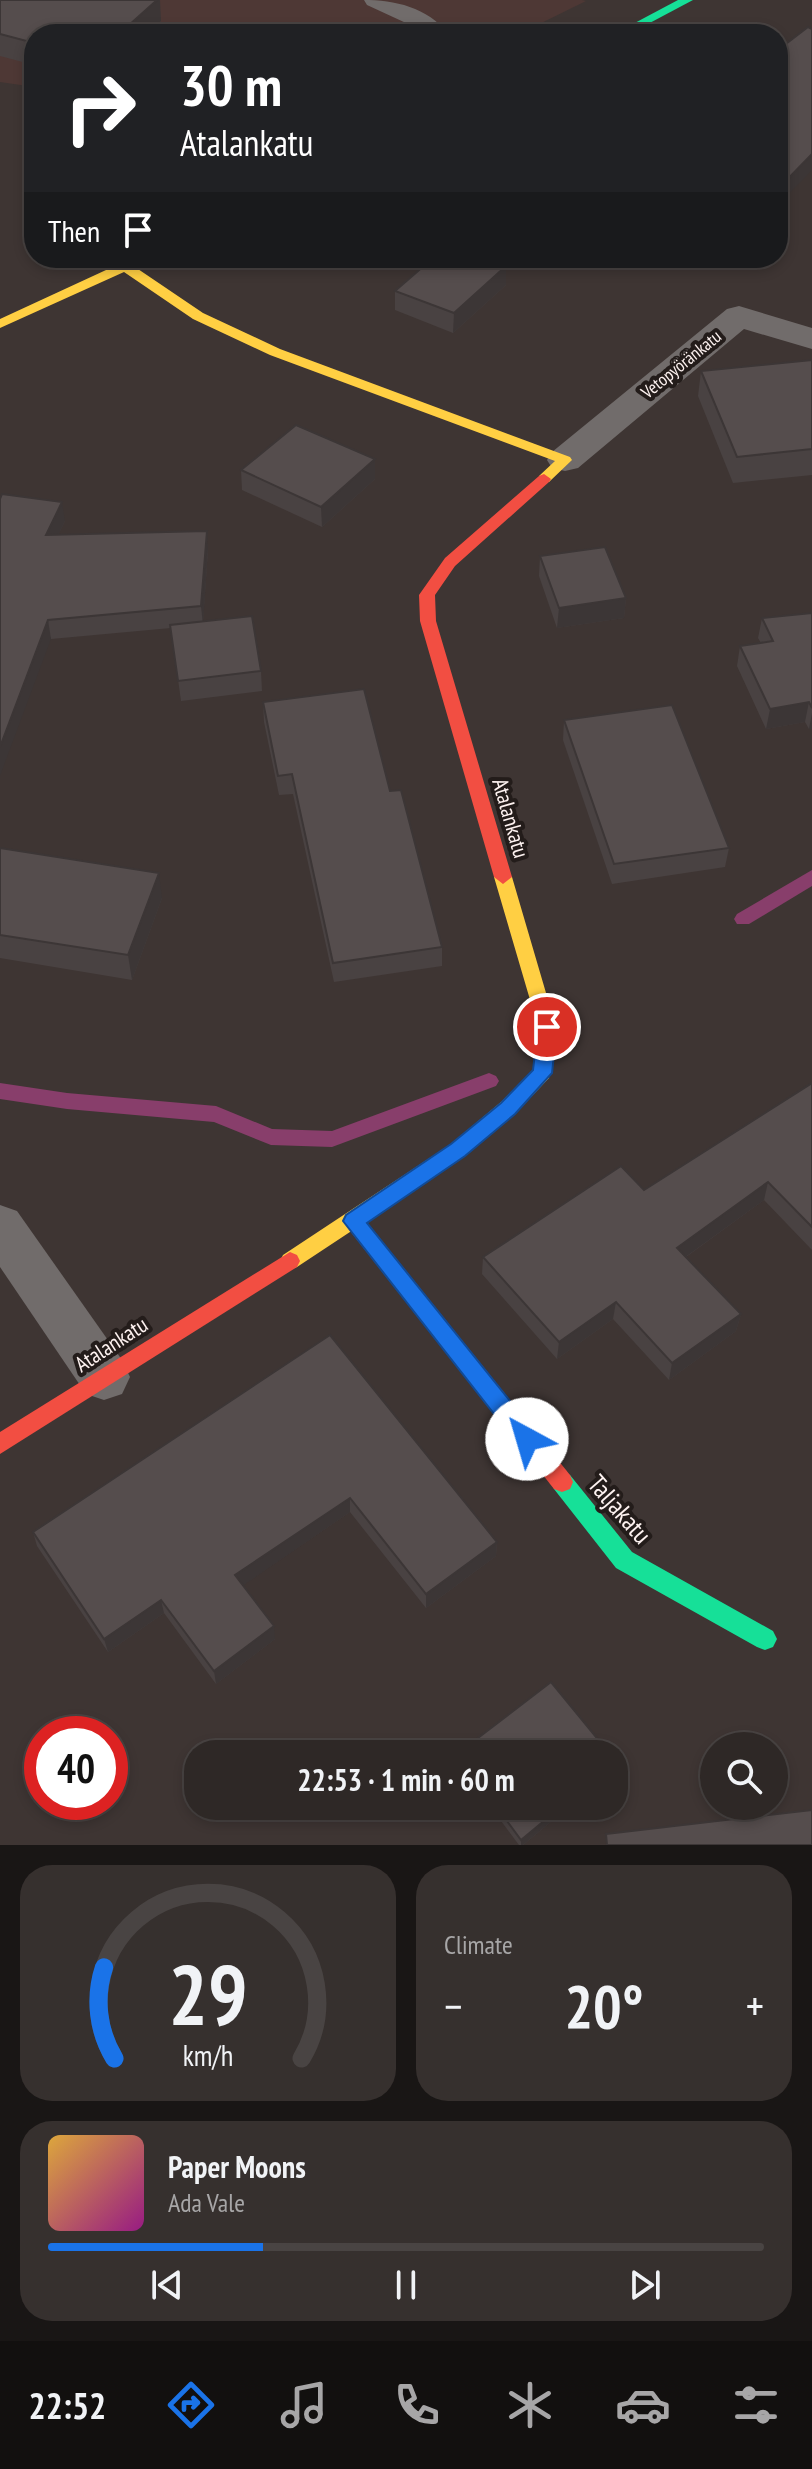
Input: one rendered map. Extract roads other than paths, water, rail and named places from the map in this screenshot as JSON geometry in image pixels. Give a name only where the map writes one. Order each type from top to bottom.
[{"type":"street","points":[[640,24],[687,0]]},
{"type":"street","points":[[0,324],[121,268]]},
{"type":"street","points":[[128,268],[198,316],[275,352],[565,460]]},
{"type":"street","name":"Vetopyöränkatu","points":[[565,460],[739,316],[812,339]]},
{"type":"street","name":"Atalankatu","points":[[0,1444],[354,1221],[458,1150],[508,1108],[542,1073],[547,1027],[428,621],[427,595],[450,562],[565,460]]},
{"type":"street","name":"Taljakatu","points":[[354,1221],[624,1560],[765,1639]]},
{"type":"street","points":[[0,1226],[104,1377]]},
{"type":"lane","points":[[375,0],[422,24]]},
{"type":"waterway","points":[[743,919],[812,877]]},
{"type":"waterway","points":[[0,1091],[67,1101],[216,1114],[271,1137],[332,1139],[489,1081]]}]
